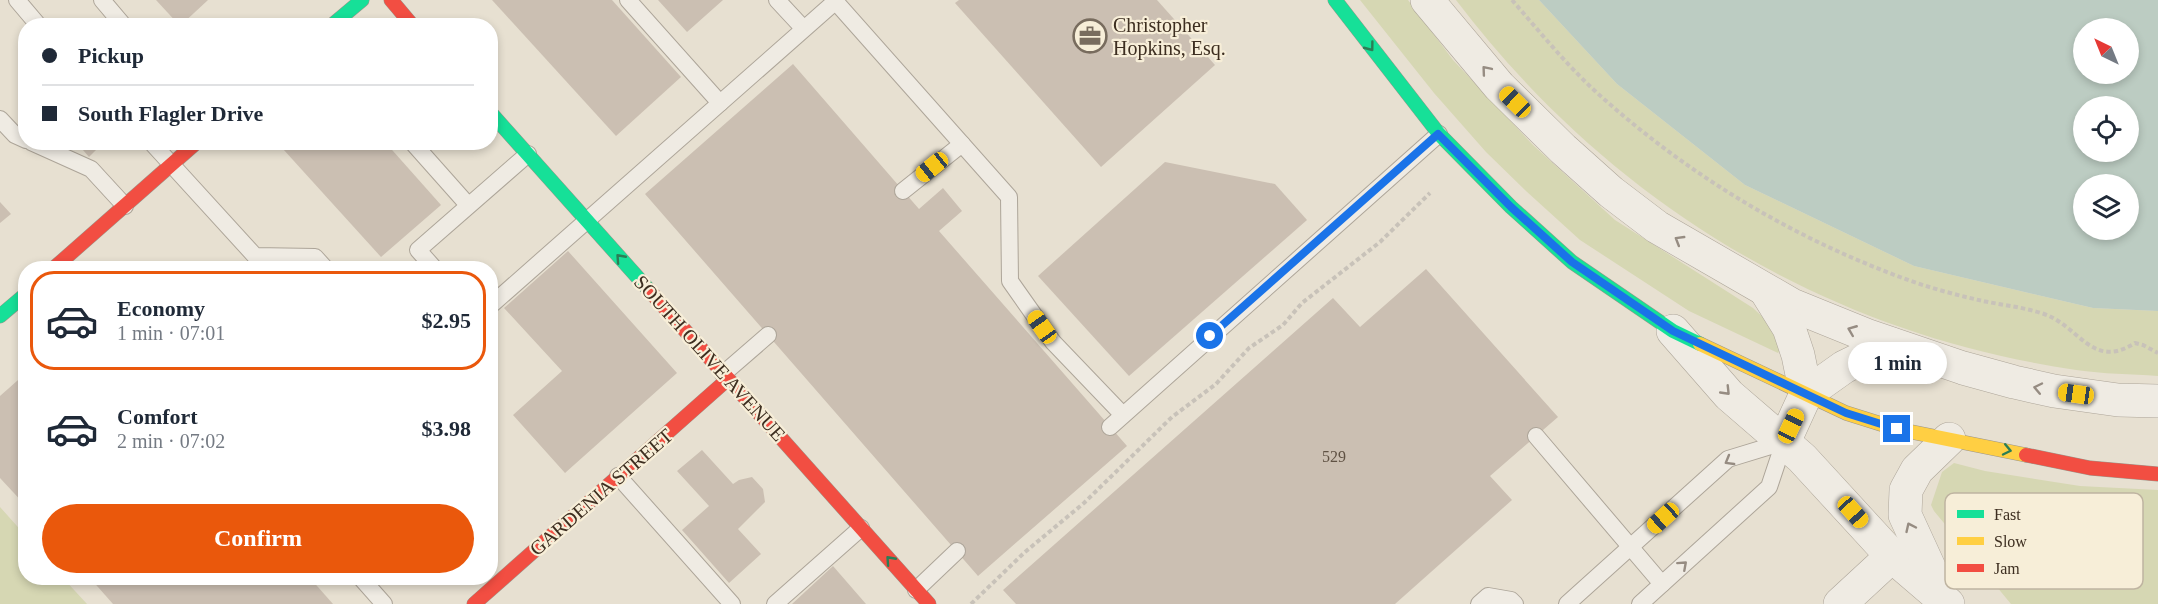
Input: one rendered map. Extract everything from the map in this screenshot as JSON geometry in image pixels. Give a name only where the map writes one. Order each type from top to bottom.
[{"type":"street","points":[[341,18],[362,0]]},
{"type":"street","points":[[391,0],[406,18]]},
{"type":"street","points":[[1335,0],[1438,134],[1511,207],[1572,262],[1673,331],[1846,413],[1897,429],[2090,468],[2158,474]]},
{"type":"street","points":[[1427,0],[1499,86],[1611,192],[1657,226],[1764,290],[1792,305],[1891,344],[1963,368],[2044,389],[2118,400],[2158,401]]},
{"type":"street","name":"SOUTH OLIVE AVENUE","points":[[498,121],[929,604]]},
{"type":"street","points":[[69,261],[125,206],[188,150]]},
{"type":"street","points":[[1764,290],[1789,327],[1798,355],[1806,394]]},
{"type":"street","points":[[0,316],[18,301]]},
{"type":"street","points":[[1673,331],[1729,395],[1784,442],[1840,497],[1892,556],[1946,602]]},
{"type":"street","points":[[1784,442],[1806,394],[1844,367],[1891,344]]},
{"type":"street","name":"GARDENIA STREET","points":[[498,583],[726,376]]},
{"type":"street","points":[[1946,602],[1905,515],[1906,490],[1917,470],[1949,439]]},
{"type":"street","points":[[1840,604],[1892,556]]},
{"type":"street","name":"GARDENIA STREET","points":[[474,604],[495,585]]},
{"type":"lane","points":[[17,0],[32,18]]},
{"type":"lane","points":[[102,0],[117,18]]},
{"type":"lane","points":[[628,0],[720,103]]},
{"type":"lane","points":[[777,0],[803,28]]},
{"type":"lane","points":[[498,299],[836,1],[1009,197],[1010,281],[1053,342],[1122,414]]},
{"type":"lane","points":[[0,119],[18,136]]},
{"type":"lane","points":[[1110,427],[1438,134]]},
{"type":"lane","points":[[903,190],[962,144]]},
{"type":"lane","points":[[48,150],[91,169],[125,206]]},
{"type":"lane","points":[[158,150],[252,261]]},
{"type":"lane","points":[[419,150],[468,206]]},
{"type":"lane","points":[[428,261],[418,250],[528,154]]},
{"type":"lane","points":[[265,261],[315,257],[319,261]]},
{"type":"lane","points":[[726,376],[768,335]]},
{"type":"lane","points":[[1536,436],[1662,584]]},
{"type":"lane","points":[[1567,604],[1728,459],[1784,442]]},
{"type":"lane","points":[[1640,604],[1769,488],[1784,442]]},
{"type":"lane","points":[[618,476],[732,604]]},
{"type":"lane","points":[[775,604],[861,528]]},
{"type":"lane","points":[[916,590],[957,551]]},
{"type":"lane","points":[[370,585],[384,604]]},
{"type":"lane","points":[[1479,604],[1488,596],[1511,600],[1515,604]]},
{"type":"path","points":[[1512,0],[1593,89],[1643,132],[1747,205],[1821,244],[1902,278],[1980,300],[2042,313],[2059,321],[2089,346],[2102,352],[2122,351],[2135,343],[2158,353]]},
{"type":"path","points":[[971,604],[1025,552],[1084,503],[1172,417],[1216,384],[1249,348],[1282,325],[1302,303],[1380,242],[1430,194]]},
{"type":"green space","points":[[1360,0],[1408,0],[1453,60],[1533,145],[1615,220],[1753,308],[1768,322],[1784,345],[1778,353],[1689,311],[1580,240],[1486,152],[1434,93]]},
{"type":"green space","points":[[1456,0],[1539,0],[1617,84],[1745,185],[1914,266],[2093,308],[2158,311],[2158,376],[2076,370],[1984,352],[1895,325],[1810,290],[1729,247],[1653,196],[1582,138],[1516,72]]},
{"type":"green space","points":[[1954,463],[1985,471],[2080,486],[2158,490],[2158,604],[2011,604],[1999,589],[2143,589],[2143,493],[1945,493],[1945,524],[1931,505],[1942,472]]},
{"type":"green space","points":[[0,507],[18,527],[18,585],[69,585],[87,604],[0,604]]},
{"type":"shaded area","points":[[1539,0],[2158,0],[2158,311],[2093,308],[1914,266],[1745,185],[1617,84]]},
{"type":"building","points":[[156,0],[208,0],[189,18],[173,18]]},
{"type":"building","points":[[492,0],[612,0],[681,77],[616,136]]},
{"type":"building","points":[[658,0],[723,0],[687,32]]},
{"type":"building","points":[[959,0],[1157,0],[1215,65],[1101,167],[955,3]]},
{"type":"building","points":[[793,64],[919,209],[943,188],[962,211],[939,231],[1127,446],[978,576],[645,194]]},
{"type":"building","points":[[83,150],[96,150],[89,157]]},
{"type":"building","points":[[284,150],[392,150],[441,205],[381,257]]},
{"type":"building","points":[[1165,162],[1275,184],[1307,220],[1129,376],[1038,276]]},
{"type":"building","points":[[0,202],[11,214],[0,223]]},
{"type":"building","points":[[568,251],[677,373],[565,473],[513,415],[562,371],[504,308]]},
{"type":"building","points":[[1426,269],[1558,417],[1490,476],[1512,500],[1395,604],[1016,604],[1003,590],[1333,298],[1360,327]]},
{"type":"building","points":[[18,380],[18,497],[0,478],[0,396]]},
{"type":"building","points":[[702,450],[733,484],[752,477],[763,489],[765,502],[738,529],[761,554],[729,583],[682,530],[709,506],[677,471]]},
{"type":"building","points":[[833,566],[866,604],[792,604]]},
{"type":"building","points":[[96,585],[316,585],[333,604],[113,604]]},
{"type":"traffic: fast","points":[[341,18],[362,0]]},
{"type":"traffic: fast","points":[[1335,0],[1439,134],[1511,207],[1572,262],[1673,331],[1700,344]]},
{"type":"traffic: fast","points":[[498,121],[648,289]]},
{"type":"traffic: fast","points":[[0,316],[18,301]]},
{"type":"traffic: slow","points":[[1700,344],[1846,413],[1897,429],[2026,455]]},
{"type":"traffic: jam","points":[[391,0],[406,18]]},
{"type":"traffic: jam","points":[[62,261],[188,150]]},
{"type":"traffic: jam","points":[[648,289],[929,604]]},
{"type":"traffic: jam","points":[[498,583],[728,379]]},
{"type":"traffic: jam","points":[[2026,455],[2090,468],[2158,474]]},
{"type":"traffic: jam","points":[[474,604],[495,585]]},
{"type":"place","name":"Christopher Hopkins, Esq.","points":[[1090,36]]},
{"type":"route","points":[[1210,336],[1438,134],[1511,207],[1572,262],[1673,331],[1846,413],[1897,429]]}]
